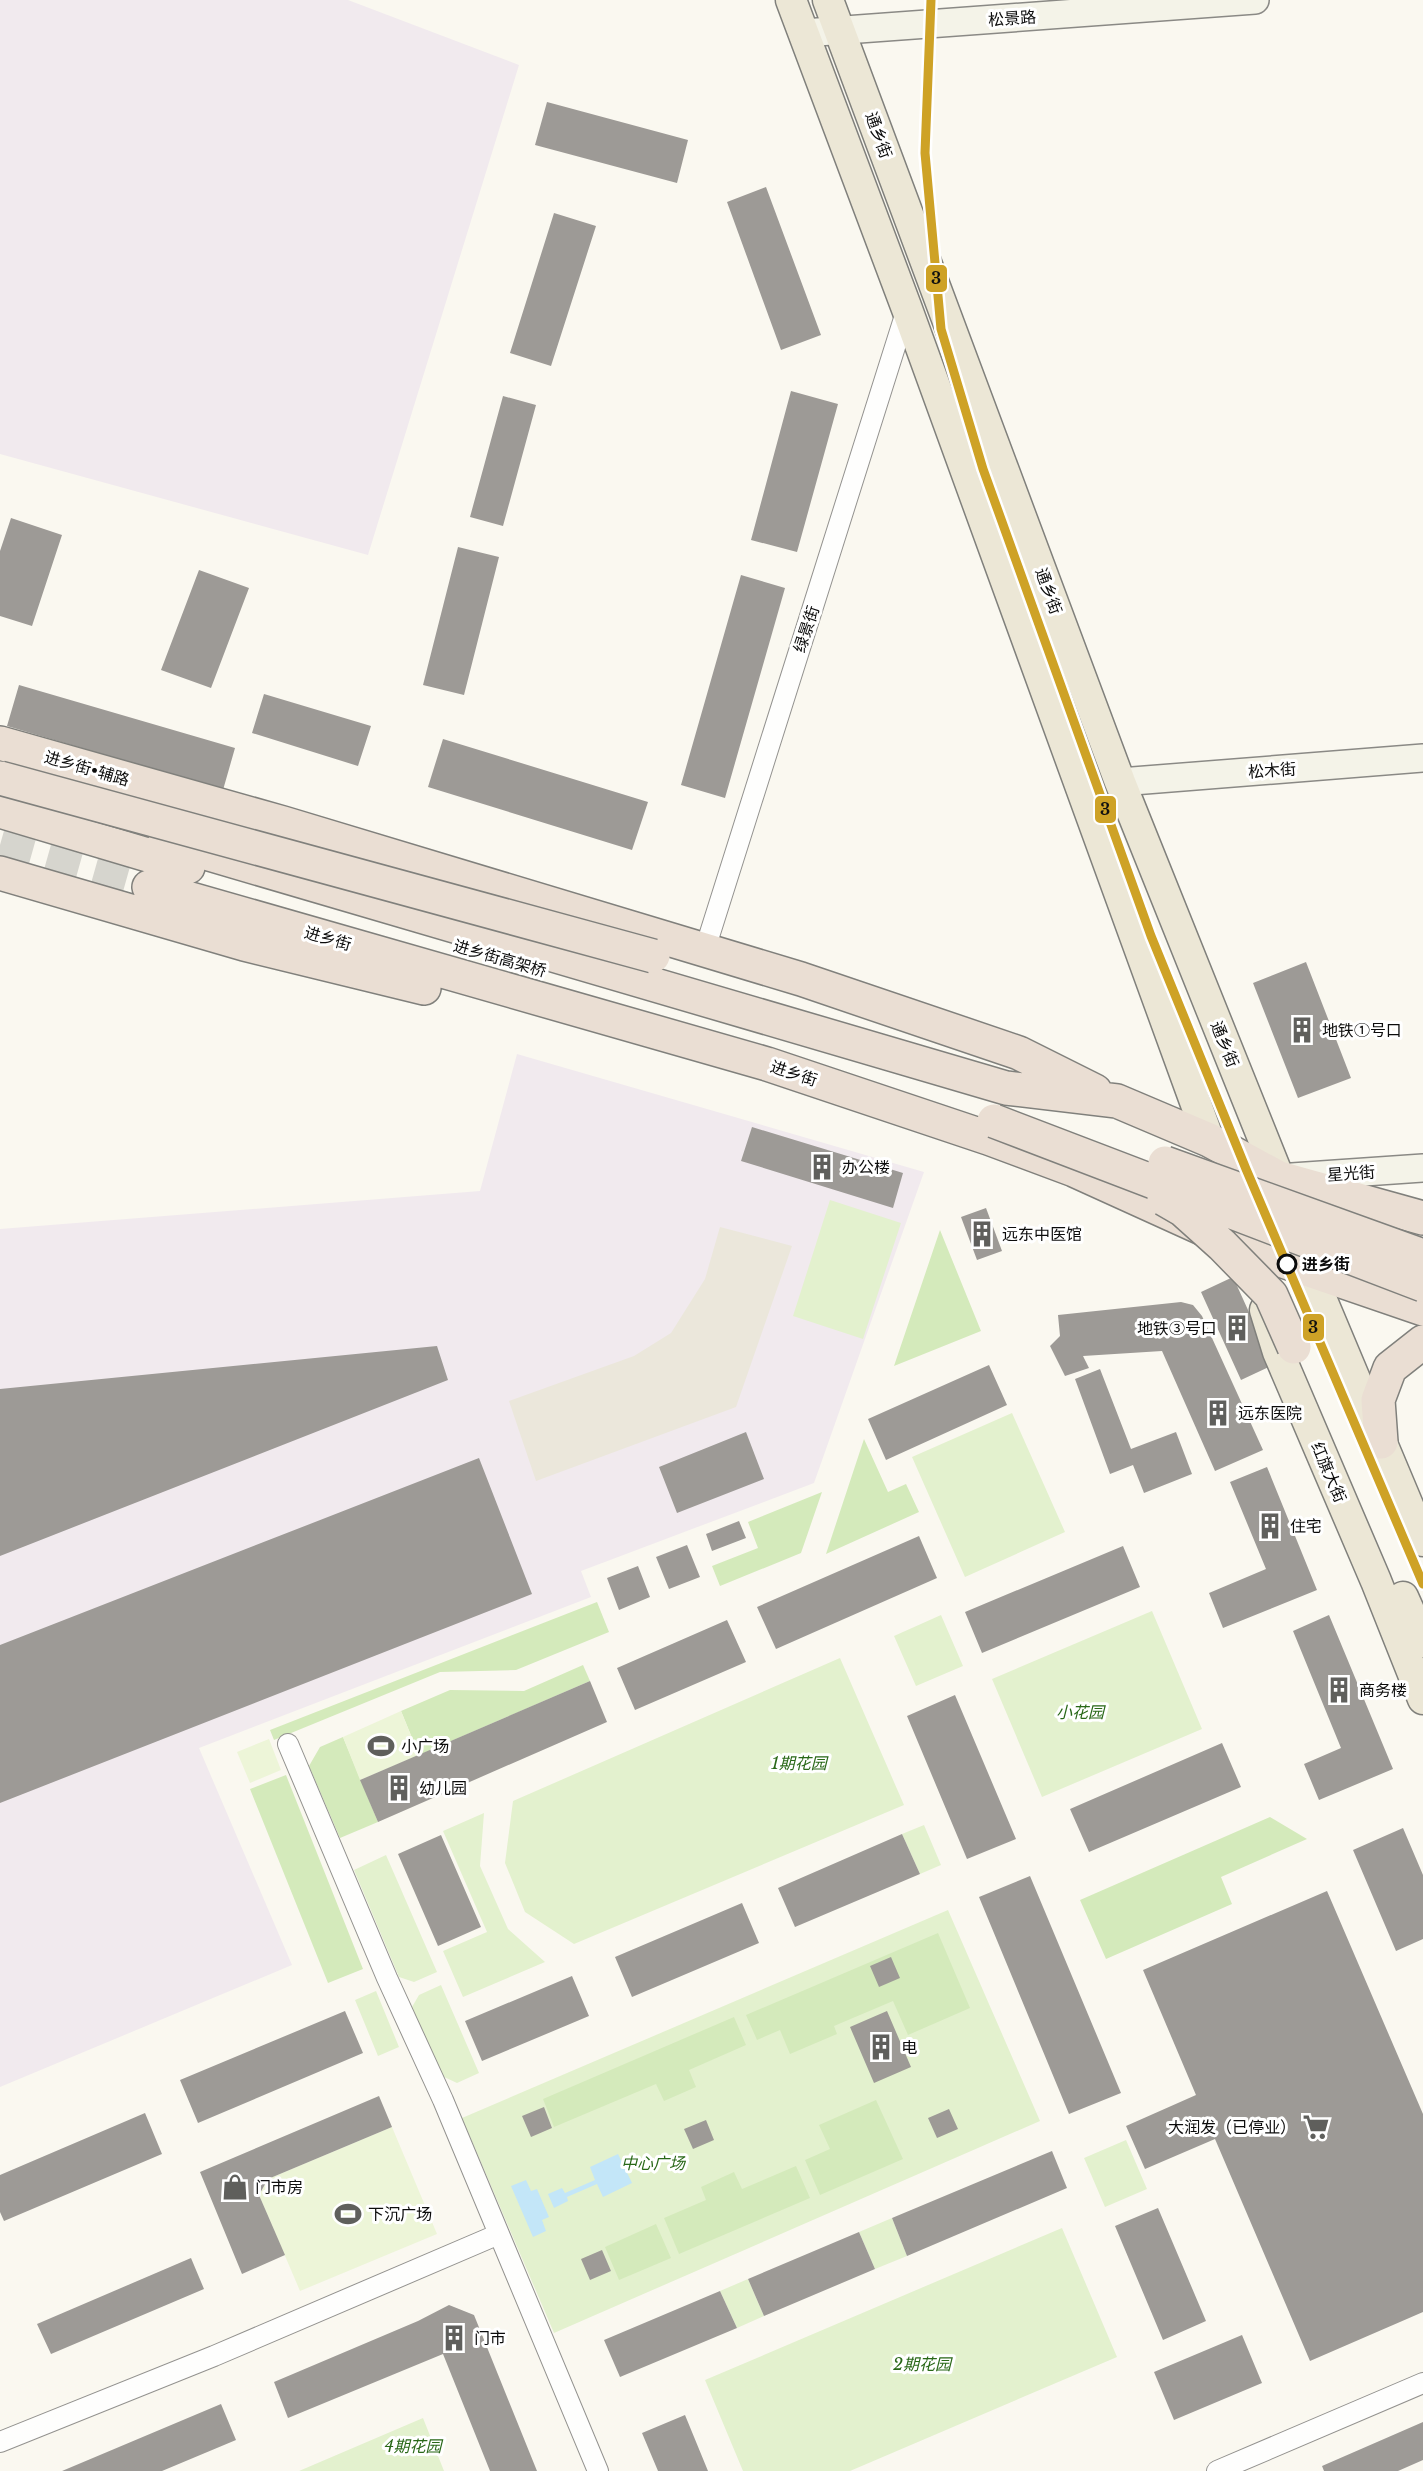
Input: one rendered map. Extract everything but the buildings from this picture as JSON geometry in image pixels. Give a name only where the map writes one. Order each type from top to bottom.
[{"type":"highway","name":"进乡街•辅路","points":[[0,743],[283,823],[705,949],[801,979],[984,1043]]},
{"type":"highway","points":[[0,778],[653,956],[825,1006],[1018,1053],[1117,1101],[1209,1140],[1279,1178],[1423,1218]]},
{"type":"highway","name":"进乡街高架桥","points":[[0,811],[997,1113]]},
{"type":"highway","points":[[266,871],[283,823]]},
{"type":"highway","name":"进乡街高架桥","points":[[0,832],[997,1113]]},
{"type":"highway","points":[[165,842],[1006,1088],[1117,1101]]},
{"type":"highway","name":"进乡街","points":[[0,873],[145,900],[248,930],[767,1064],[1090,1167],[1423,1285]]},
{"type":"highway","points":[[997,1113],[1423,1256]]},
{"type":"highway","name":"进乡街","points":[[997,1113],[1090,1167],[1248,1249],[1423,1309]]},
{"type":"highway","name":"红旗大街","points":[[1209,1140],[1248,1249]]},
{"type":"highway","points":[[1090,1167],[1183,1210],[1222,1245],[1271,1295],[1294,1347]]},
{"type":"highway","points":[[1279,1178],[1310,1272]]},
{"type":"highway","points":[[1381,1442],[1378,1400],[1390,1368],[1423,1342]]},
{"type":"main road","points":[[791,0],[907,309],[1209,1140]]},
{"type":"main road","name":"通乡街","points":[[828,0],[1120,782],[1279,1178]]},
{"type":"main road","name":"松景路","points":[[804,33],[1256,0]]},
{"type":"main road","name":"松木街","points":[[1120,782],[1423,758]]},
{"type":"main road","name":"星光街","points":[[1279,1178],[1423,1168]]},
{"type":"main road","name":"红旗大街","points":[[1248,1249],[1278,1352],[1376,1581],[1423,1699]]},
{"type":"main road","points":[[1310,1272],[1423,1541]]},
{"type":"main road","points":[[1294,1347],[1423,1642]]},
{"type":"street","name":"绿景街","points":[[705,949],[907,309]]},
{"type":"street","points":[[288,1744],[387,1978],[443,2100],[598,2471]]},
{"type":"street","points":[[0,2442],[214,2356],[499,2234]]},
{"type":"street","points":[[1217,2471],[1423,2382]]},
{"type":"shaded area","points":[[0,0],[348,0],[519,65],[368,555],[0,454]]},
{"type":"shaded area","points":[[517,1054],[924,1172],[814,1483],[581,1571],[591,1597],[199,1748],[292,1965],[0,2087],[0,1229],[480,1191]]},
{"type":"shaded area","points":[[720,1227],[792,1246],[736,1407],[536,1481],[509,1401],[634,1356],[671,1333],[705,1279]]},
{"type":"green space","points":[[830,1200],[901,1223],[863,1339],[793,1316]]},
{"type":"green space","points":[[940,1230],[981,1331],[894,1366]]},
{"type":"green space","points":[[1012,1413],[1065,1532],[965,1577],[912,1457]]},
{"type":"green space","points":[[864,1439],[888,1492],[906,1484],[919,1512],[826,1554]]},
{"type":"green space","points":[[822,1492],[801,1553],[720,1586],[712,1566],[758,1548],[748,1522]]},
{"type":"green space","points":[[597,1602],[609,1632],[516,1670],[440,1672],[274,1740],[270,1730]]},
{"type":"green space","name":"小花园","points":[[1152,1611],[1202,1729],[1042,1797],[992,1679]]},
{"type":"green space","points":[[941,1615],[963,1666],[916,1686],[894,1636]]},
{"type":"green space","name":"1期花园","points":[[840,1658],[904,1805],[574,1944],[525,1912],[505,1863],[513,1801]]},
{"type":"green space","points":[[583,1665],[590,1681],[419,1755],[401,1711],[450,1690],[524,1691]]},
{"type":"green space","name":"小广场","points":[[401,1711],[419,1755],[360,1780],[343,1737]]},
{"type":"green space","points":[[343,1737],[378,1822],[340,1838],[309,1766],[320,1747]]},
{"type":"green space","points":[[269,1739],[281,1770],[250,1783],[237,1752]]},
{"type":"green space","points":[[286,1775],[363,1969],[328,1983],[250,1789]]},
{"type":"green space","points":[[484,1813],[480,1866],[508,1929],[545,1962],[463,1997],[443,1951],[487,1932],[443,1831]]},
{"type":"green space","points":[[1270,1817],[1307,1839],[1221,1877],[1232,1904],[1106,1959],[1080,1900]]},
{"type":"green space","points":[[924,1825],[941,1865],[920,1874],[902,1834]]},
{"type":"green space","points":[[386,1855],[437,1972],[414,1982],[399,1977],[354,1870]]},
{"type":"green space","name":"中心广场","points":[[948,1910],[1040,2121],[554,2333],[462,2118]]},
{"type":"green space","points":[[938,1933],[970,2008],[908,2035],[893,2001],[834,2026],[837,2034],[790,2054],[780,2030],[757,2040],[746,2015]]},
{"type":"green space","points":[[441,1985],[479,2073],[457,2083],[442,2076],[412,2007],[419,1995]]},
{"type":"green space","points":[[376,1991],[399,2047],[378,2056],[355,2000]]},
{"type":"green space","points":[[734,2017],[746,2045],[689,2070],[696,2087],[664,2101],[656,2084],[554,2127],[543,2099]]},
{"type":"green space","points":[[876,2100],[903,2159],[820,2195],[805,2160],[830,2149],[819,2125]]},
{"type":"green space","name":"下沉广场","points":[[392,2127],[437,2234],[300,2291],[259,2195],[268,2179]]},
{"type":"green space","points":[[1126,2140],[1147,2189],[1105,2207],[1084,2158]]},
{"type":"green space","points":[[796,2166],[810,2198],[679,2254],[664,2218],[706,2200],[701,2187],[734,2172],[742,2189]]},
{"type":"green space","points":[[892,2218],[907,2256],[875,2269],[859,2232]]},
{"type":"green space","points":[[656,2224],[671,2258],[619,2280],[605,2247]]},
{"type":"green space","name":"2期花园","points":[[1062,2228],[1117,2357],[850,2471],[743,2471],[705,2380]]},
{"type":"green space","points":[[748,2279],[764,2316],[737,2328],[720,2291]]},
{"type":"green space","name":"4期花园","points":[[423,2418],[444,2471],[299,2471]]},
{"type":"water","points":[[618,2154],[632,2183],[603,2197],[597,2184],[567,2197],[568,2201],[554,2208],[548,2194],[562,2188],[565,2193],[595,2180],[590,2167]]},
{"type":"water","points":[[526,2180],[531,2191],[537,2189],[549,2217],[542,2220],[546,2231],[533,2237],[511,2186]]},
{"type":"tunnel","points":[[37,804],[165,841]]},
{"type":"tunnel","points":[[0,845],[149,887]]},
{"type":"transit line","name":"3","points":[[931,0],[925,153],[941,329],[983,469],[1151,936],[1246,1169],[1423,1584]]},
{"type":"place","name":"地铁①号口","points":[[1302,1030]]},
{"type":"place","name":"办公楼","points":[[822,1167]]},
{"type":"place","name":"远东中医馆","points":[[982,1234]]},
{"type":"place","name":"进乡街","points":[[1287,1264]]},
{"type":"place","name":"地铁③号口","points":[[1237,1328]]},
{"type":"place","name":"远东医院","points":[[1218,1413]]},
{"type":"place","name":"住宅","points":[[1270,1526]]},
{"type":"place","name":"商务楼","points":[[1339,1690]]},
{"type":"place","name":"小广场","points":[[381,1746]]},
{"type":"place","name":"幼儿园","points":[[399,1788]]},
{"type":"place","name":"电","points":[[881,2047]]},
{"type":"place","name":"大润发（已停业）","points":[[1316,2127]]},
{"type":"place","name":"门市房","points":[[235,2187]]},
{"type":"place","name":"下沉广场","points":[[348,2214]]},
{"type":"place","name":"门市","points":[[454,2338]]}]
